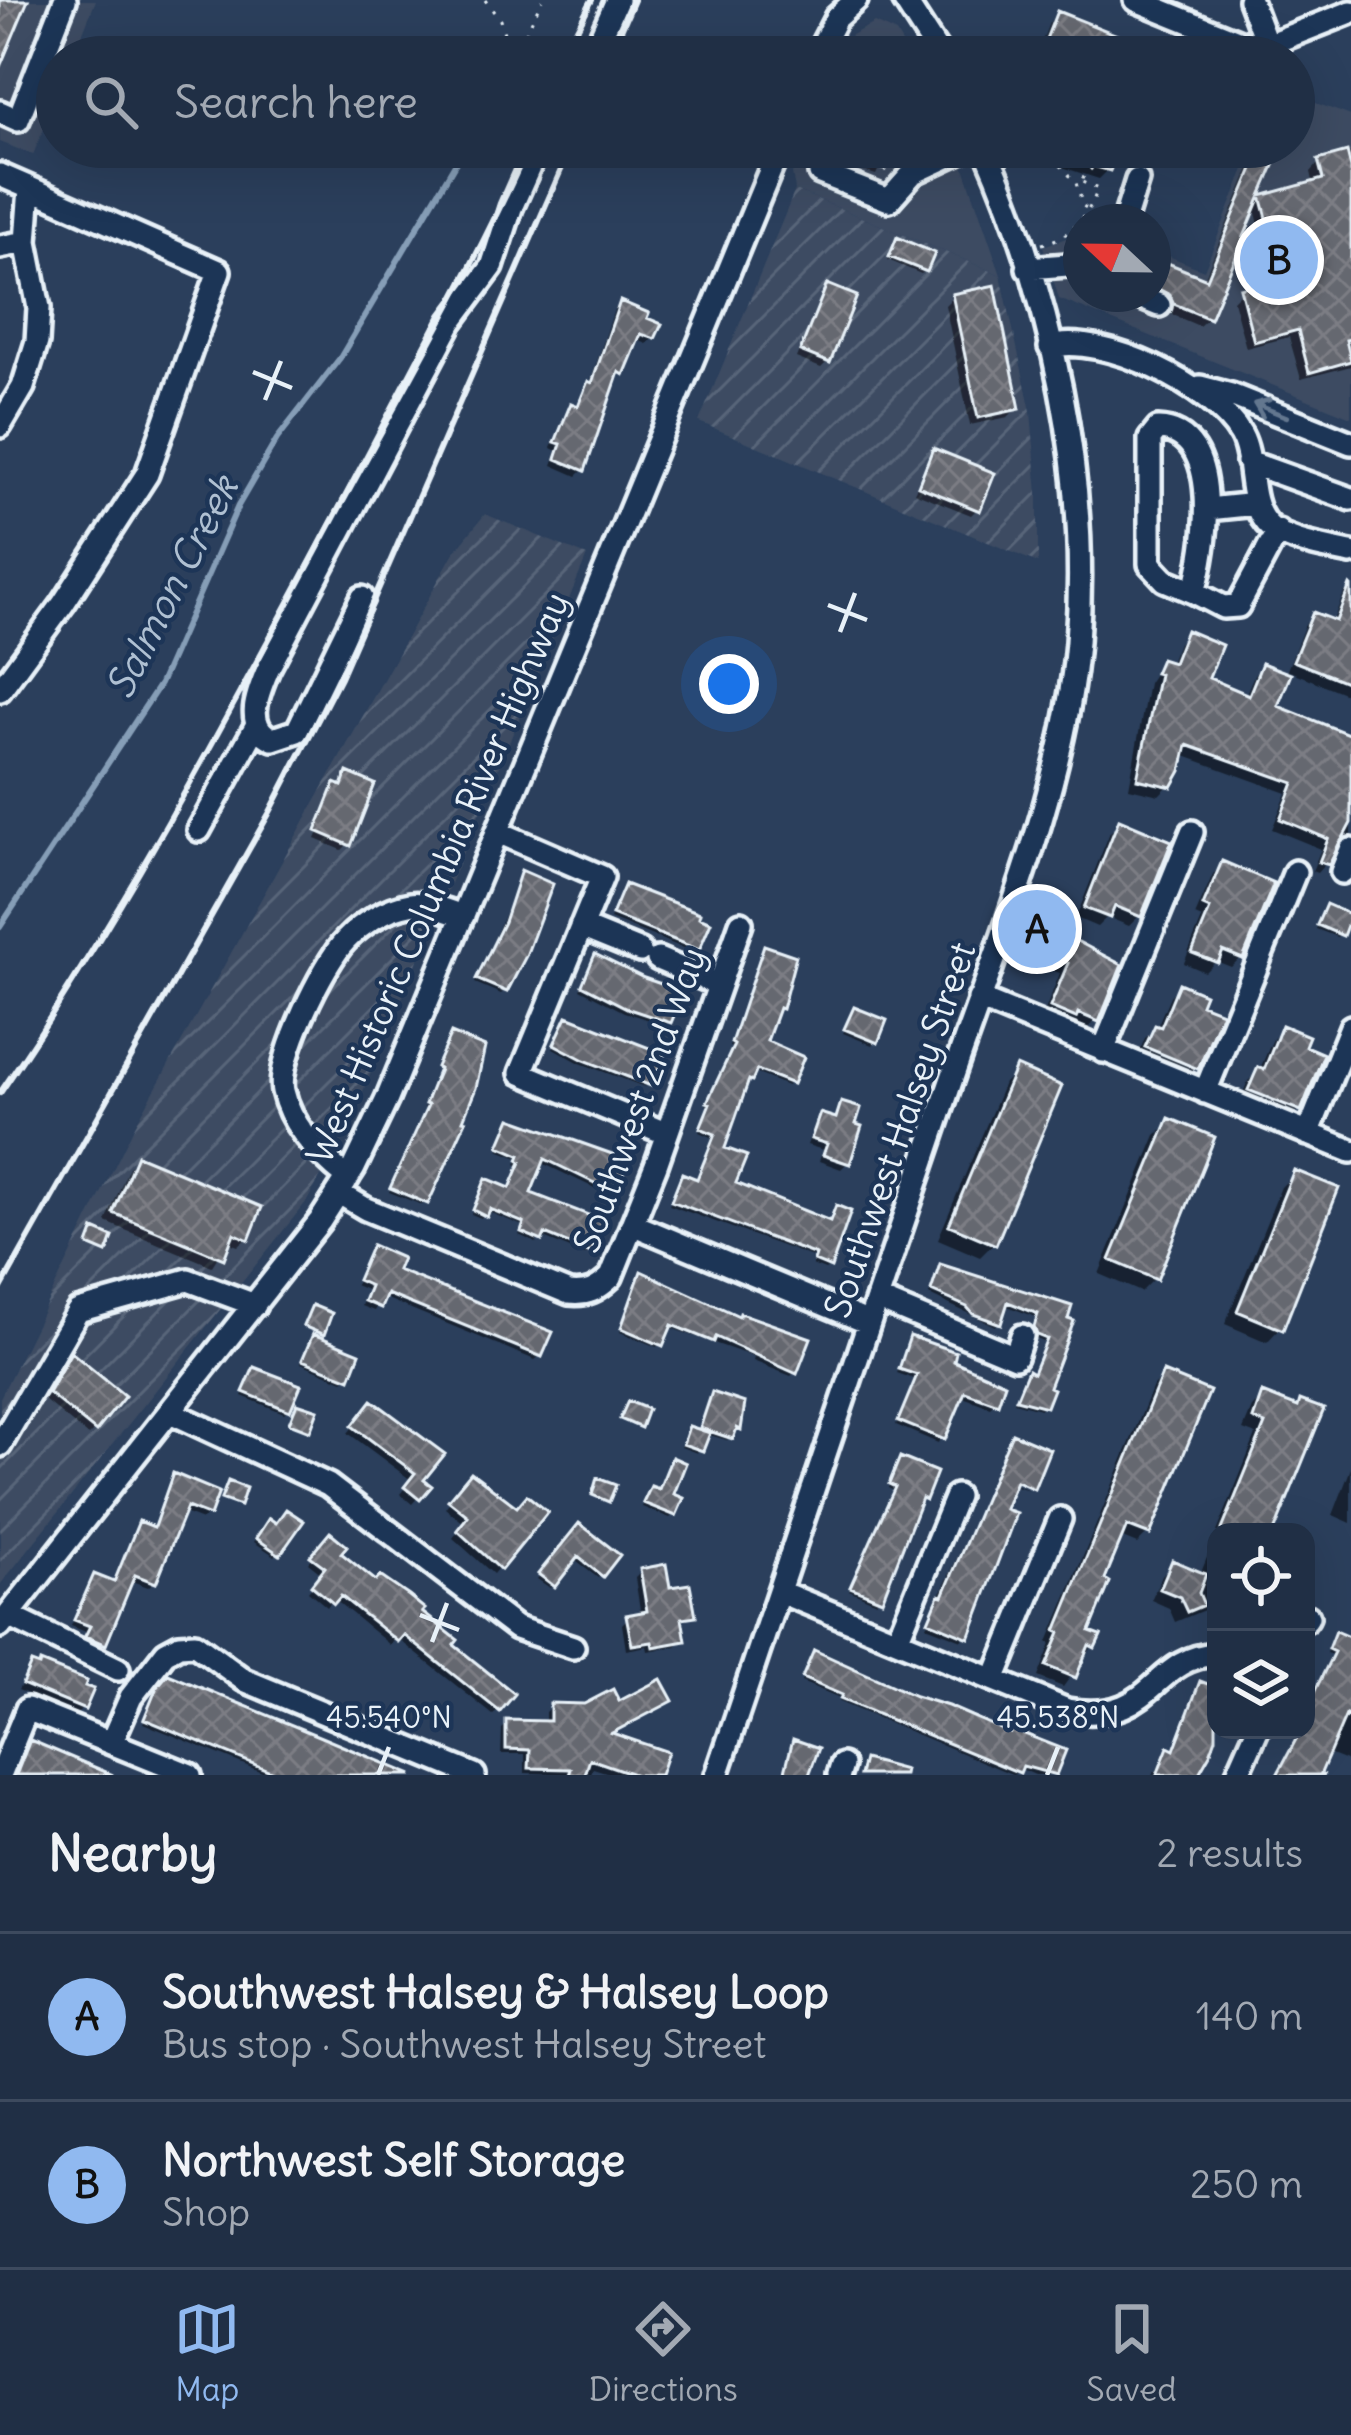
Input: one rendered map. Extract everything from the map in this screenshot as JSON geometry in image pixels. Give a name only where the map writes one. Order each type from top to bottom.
[{"type":"street","points":[[51,36],[65,0]]},
{"type":"street","points":[[601,36],[617,0]]},
{"type":"street","points":[[827,36],[836,18],[856,0]]},
{"type":"street","points":[[904,0],[927,36]]},
{"type":"street","points":[[1136,0],[1223,36]]},
{"type":"street","points":[[1250,0],[1263,36]]},
{"type":"street","points":[[1292,36],[1351,12]]},
{"type":"street","points":[[0,112],[18,120],[36,74]]},
{"type":"street","points":[[200,830],[256,727],[259,691],[268,669],[451,322],[492,267],[529,168]]},
{"type":"street","name":"West Historic Columbia River Highway","points":[[4,1621],[344,1186],[387,1099],[464,916],[771,168]]},
{"type":"street","points":[[822,168],[820,173],[889,200],[918,168]]},
{"type":"street","name":"Southwest Halsey Street","points":[[717,1775],[1048,785],[1076,646],[1080,542],[1072,453],[1050,347],[993,168]]},
{"type":"street","points":[[0,175],[219,271],[147,474],[63,604],[0,690]]},
{"type":"street","points":[[1130,204],[1137,180]]},
{"type":"street","points":[[0,426],[23,387],[37,342],[39,308],[26,242],[30,188]]},
{"type":"street","points":[[0,247],[26,242]]},
{"type":"street","points":[[1025,259],[1063,262]]},
{"type":"street","points":[[1050,347],[1068,342],[1094,344],[1186,384],[1231,395],[1351,443]]},
{"type":"street","points":[[1186,384],[1219,407],[1242,437],[1256,505],[1268,526],[1309,544],[1351,553]]},
{"type":"street","points":[[1194,592],[1208,508],[1198,456],[1180,433],[1158,428],[1150,439],[1150,564],[1165,580],[1223,607],[1238,606],[1278,531]]},
{"type":"street","points":[[1248,462],[1351,499]]},
{"type":"street","points":[[1208,508],[1256,505]]},
{"type":"street","points":[[256,727],[273,739],[297,730],[362,598]]},
{"type":"street","points":[[498,832],[602,877],[521,1073],[665,1133]]},
{"type":"street","points":[[1103,1051],[1192,832]]},
{"type":"street","points":[[1342,872],[1351,850]]},
{"type":"street","points":[[1205,1092],[1295,872]]},
{"type":"street","points":[[344,1186],[295,1123],[282,1087],[292,1035],[343,942],[363,926],[392,909],[416,903],[464,916]]},
{"type":"street","name":"Southwest 2nd Way","points":[[344,1186],[366,1209],[569,1293],[590,1293],[611,1277],[741,922]]},
{"type":"street","points":[[581,927],[719,986]]},
{"type":"street","points":[[979,999],[1351,1151]]},
{"type":"street","points":[[1308,1134],[1351,1028]]},
{"type":"street","points":[[632,1224],[869,1322]]},
{"type":"street","points":[[0,1445],[78,1311],[188,1280],[255,1305]]},
{"type":"street","points":[[878,1298],[1015,1357],[1022,1336]]},
{"type":"street","points":[[170,1412],[328,1485],[516,1628],[573,1647]]},
{"type":"street","points":[[897,1640],[956,1496]]},
{"type":"street","points":[[994,1680],[1060,1519]]},
{"type":"street","points":[[780,1592],[1067,1710],[1111,1712],[1133,1705],[1181,1663],[1207,1656]]},
{"type":"street","points":[[4,1621],[118,1669]]},
{"type":"street","points":[[111,1743],[131,1697],[166,1652],[195,1644],[244,1680],[474,1775]]},
{"type":"street","points":[[1,1775],[27,1709],[190,1775]]},
{"type":"street","points":[[1237,1775],[1253,1739]]},
{"type":"path","points":[[485,0],[500,20],[503,36]]},
{"type":"path","points":[[521,36],[542,0]]},
{"type":"path","points":[[1065,168],[1078,182],[1098,189],[1092,204]]},
{"type":"path","points":[[1078,182],[1091,168]]},
{"type":"path","points":[[1078,182],[1083,204]]},
{"type":"path","points":[[1025,259],[1063,237]]},
{"type":"shaded area","points":[[0,0],[96,0],[81,36],[36,36],[33,155],[0,142]]},
{"type":"shaded area","points":[[874,23],[898,36],[851,36]]},
{"type":"shaded area","points":[[1315,103],[1351,116],[1351,417],[1091,312],[1171,312],[1171,257],[1204,270],[1245,168],[1315,168]]},
{"type":"shaded area","points":[[795,168],[964,168],[1001,275],[795,190]]},
{"type":"shaded area","points":[[795,190],[1001,275],[1031,411],[1038,563],[699,422]]},
{"type":"shaded area","points":[[1063,239],[1063,301],[1059,299],[1043,246]]},
{"type":"shaded area","points":[[485,514],[587,556],[346,1132],[307,1201],[0,1585],[0,1398],[132,1131],[453,554]]},
{"type":"building","points":[[0,0],[28,0],[0,67]]},
{"type":"building","points":[[1057,11],[1120,36],[1047,36]]},
{"type":"building","points":[[1347,152],[1351,168],[1351,339],[1346,340],[1351,361],[1309,373],[1298,330],[1254,342],[1240,288],[1283,277],[1261,196],[1323,179],[1318,160]]},
{"type":"building","points":[[1253,168],[1273,168],[1210,319],[1174,304],[1171,264],[1207,279]]},
{"type":"building","points":[[897,237],[935,253],[927,272],[889,257]]},
{"type":"building","points":[[827,284],[857,296],[830,363],[800,351]]},
{"type":"building","points":[[995,285],[1020,409],[978,418],[952,294]]},
{"type":"building","points":[[620,301],[662,324],[655,339],[641,334],[624,375],[619,372],[585,471],[556,459],[561,444],[555,442],[571,403],[578,406],[588,381],[592,383]]},
{"type":"building","points":[[933,448],[995,473],[980,511],[918,486]]},
{"type":"building","points":[[1350,585],[1351,684],[1293,661],[1313,612],[1336,621]]},
{"type":"building","points":[[1186,630],[1222,645],[1209,678],[1249,695],[1262,663],[1291,674],[1278,706],[1351,735],[1351,823],[1329,865],[1319,862],[1328,839],[1280,819],[1294,783],[1187,745],[1172,787],[1137,779],[1159,674],[1155,673],[1161,659],[1173,663]]},
{"type":"building","points":[[347,772],[375,784],[351,846],[316,831],[335,783],[342,786]]},
{"type":"building","points":[[1119,819],[1172,841],[1141,917],[1115,906],[1110,918],[1084,908]]},
{"type":"building","points":[[1222,861],[1274,883],[1243,959],[1223,951],[1218,963],[1192,953],[1210,909],[1203,906]]},
{"type":"building","points":[[521,870],[553,884],[507,992],[476,979],[504,922]]},
{"type":"building","points":[[625,884],[700,913],[699,917],[711,922],[699,950],[612,915]]},
{"type":"building","points":[[1326,904],[1351,915],[1343,936],[1317,925]]},
{"type":"building","points":[[1071,938],[1122,965],[1099,1022],[1050,1007],[1068,963],[1062,960]]},
{"type":"building","points":[[764,945],[796,956],[782,1009],[767,1041],[804,1057],[793,1084],[757,1070],[749,1080],[725,1148],[747,1156],[736,1183],[830,1221],[836,1205],[851,1211],[831,1268],[814,1261],[816,1255],[671,1201],[682,1173],[697,1179],[715,1134],[700,1128],[734,1045]]},
{"type":"building","points":[[595,954],[684,992],[671,1023],[629,1009],[582,985]]},
{"type":"building","points":[[1179,983],[1205,994],[1201,1004],[1222,1012],[1198,1069],[1145,1047],[1155,1025],[1161,1027]]},
{"type":"building","points":[[854,1007],[887,1020],[878,1043],[844,1029]]},
{"type":"building","points":[[567,1016],[665,1054],[651,1086],[554,1044]]},
{"type":"building","points":[[1282,1025],[1309,1036],[1305,1046],[1324,1054],[1301,1111],[1248,1090],[1258,1067],[1264,1070]]},
{"type":"building","points":[[451,1033],[485,1047],[466,1121],[428,1204],[390,1188],[428,1105],[436,1067]]},
{"type":"building","points":[[1016,1066],[1062,1086],[996,1245],[949,1225]]},
{"type":"building","points":[[841,1102],[861,1108],[856,1124],[862,1126],[850,1164],[823,1155],[827,1144],[811,1139],[820,1113],[836,1118]]},
{"type":"building","points":[[511,1118],[629,1160],[615,1193],[545,1159],[531,1193],[604,1221],[591,1253],[545,1234],[542,1241],[521,1232],[524,1223],[490,1209],[487,1217],[473,1210],[486,1178],[510,1188],[521,1162],[520,1155],[499,1146]]},
{"type":"building","points":[[1169,1118],[1215,1137],[1157,1280],[1110,1260]]},
{"type":"building","points":[[137,1155],[262,1207],[249,1240],[234,1233],[224,1259],[113,1213]]},
{"type":"building","points":[[1294,1170],[1339,1188],[1283,1330],[1237,1311]]},
{"type":"building","points":[[94,1229],[113,1237],[107,1253],[88,1245]]},
{"type":"building","points":[[372,1245],[402,1258],[397,1270],[553,1332],[542,1357],[387,1294],[381,1308],[364,1301],[370,1286],[357,1280]]},
{"type":"building","points":[[940,1264],[1072,1306],[1068,1319],[1074,1321],[1046,1407],[1016,1399],[1047,1339],[1037,1335],[1034,1327],[1038,1314],[1008,1302],[1001,1324],[973,1314],[931,1291]]},
{"type":"building","points":[[641,1271],[739,1316],[811,1338],[797,1374],[716,1337],[714,1342],[672,1325],[663,1346],[621,1328]]},
{"type":"building","points":[[312,1305],[332,1313],[324,1335],[303,1326]]},
{"type":"building","points":[[313,1334],[360,1353],[350,1379],[302,1360]]},
{"type":"building","points":[[910,1336],[956,1352],[954,1361],[1005,1383],[998,1404],[965,1392],[945,1440],[898,1421],[917,1375],[899,1369]]},
{"type":"building","points":[[71,1352],[125,1396],[96,1432],[48,1393]]},
{"type":"building","points":[[254,1367],[301,1385],[290,1411],[243,1392]]},
{"type":"building","points":[[1163,1372],[1210,1391],[1150,1535],[1127,1526],[1090,1631],[1101,1635],[1095,1648],[1089,1645],[1076,1678],[1046,1666],[1060,1633],[1056,1631]]},
{"type":"building","points":[[712,1392],[745,1403],[741,1430],[737,1428],[733,1439],[700,1428]]},
{"type":"building","points":[[1262,1393],[1298,1407],[1300,1400],[1324,1409],[1278,1523],[1225,1523],[1265,1424],[1253,1419]]},
{"type":"building","points":[[372,1400],[445,1454],[424,1480],[432,1486],[420,1500],[404,1487],[415,1473],[352,1426]]},
{"type":"building","points":[[628,1401],[648,1409],[641,1428],[620,1419]]},
{"type":"building","points":[[297,1403],[318,1410],[310,1431],[289,1423]]},
{"type":"building","points":[[689,1426],[710,1433],[703,1451],[683,1444]]},
{"type":"building","points":[[1012,1433],[1050,1449],[1034,1489],[1016,1481],[1005,1509],[1016,1513],[969,1638],[928,1621]]},
{"type":"building","points":[[672,1457],[686,1463],[674,1494],[684,1498],[676,1516],[643,1503],[651,1486],[659,1489]]},
{"type":"building","points":[[900,1457],[937,1472],[882,1600],[850,1587],[895,1487],[889,1484]]},
{"type":"building","points":[[471,1472],[517,1507],[527,1495],[548,1512],[501,1570],[457,1530],[468,1516],[448,1500]]},
{"type":"building","points":[[173,1473],[219,1492],[210,1516],[187,1507],[156,1583],[135,1575],[106,1645],[85,1636],[90,1626],[74,1620],[94,1574],[114,1582],[139,1521],[154,1527]]},
{"type":"building","points":[[597,1478],[616,1485],[609,1502],[592,1495]]},
{"type":"building","points":[[228,1481],[246,1488],[240,1506],[221,1499]]},
{"type":"building","points":[[286,1509],[304,1521],[280,1555],[256,1538],[269,1518],[276,1523]]},
{"type":"building","points":[[579,1523],[620,1555],[603,1577],[578,1557],[555,1587],[538,1574]]},
{"type":"building","points":[[330,1532],[347,1546],[341,1553],[376,1581],[380,1576],[409,1596],[458,1640],[454,1645],[515,1694],[500,1712],[404,1635],[398,1642],[341,1596],[334,1604],[311,1585],[325,1567],[310,1556]]},
{"type":"building","points":[[1172,1560],[1206,1574],[1199,1593],[1204,1605],[1187,1612],[1180,1597],[1160,1589]]},
{"type":"building","points":[[666,1564],[670,1587],[690,1584],[696,1616],[682,1618],[686,1641],[632,1645],[626,1615],[647,1611],[640,1569]]},
{"type":"building","points":[[1335,1631],[1351,1638],[1351,1717],[1346,1715],[1321,1773],[1325,1775],[1277,1775],[1296,1739],[1315,1739],[1315,1691],[1334,1652],[1328,1649]]},
{"type":"building","points":[[814,1650],[915,1696],[1066,1750],[1056,1775],[1023,1766],[1020,1773],[840,1699],[842,1695],[802,1678]]},
{"type":"building","points":[[40,1662],[87,1681],[85,1686],[94,1689],[85,1710],[22,1684],[31,1663],[39,1666]]},
{"type":"building","points":[[168,1674],[412,1775],[280,1775],[144,1719]]},
{"type":"building","points":[[661,1679],[673,1701],[612,1733],[668,1752],[660,1775],[636,1775],[590,1759],[585,1775],[569,1775],[571,1769],[529,1768],[530,1750],[506,1749],[506,1720],[550,1721],[550,1703],[584,1704],[613,1689],[619,1701]]},
{"type":"building","points":[[1200,1681],[1207,1684],[1207,1739],[1216,1739],[1198,1775],[1157,1775],[1168,1747],[1174,1750]]},
{"type":"building","points":[[793,1739],[819,1748],[809,1775],[784,1775]]},
{"type":"building","points":[[30,1740],[75,1759],[113,1775],[16,1775]]},
{"type":"building","points":[[864,1759],[905,1770],[904,1775],[860,1775]]},
{"type":"waterway","name":"Salmon Creek","points":[[0,927],[160,684],[238,506],[277,439],[340,358],[453,168]]},
{"type":"railway","points":[[573,36],[592,0]]},
{"type":"railway","points":[[618,36],[634,0]]},
{"type":"railway","points":[[0,1093],[91,953],[215,738],[459,288],[518,168]]},
{"type":"railway","points":[[0,1290],[270,812],[340,677],[562,168]]},
{"type":"place","name":"Northwest Self Storage","points":[[1279,260]]},
{"type":"place","name":"Southwest Halsey & Halsey Loop","points":[[1037,929]]}]
